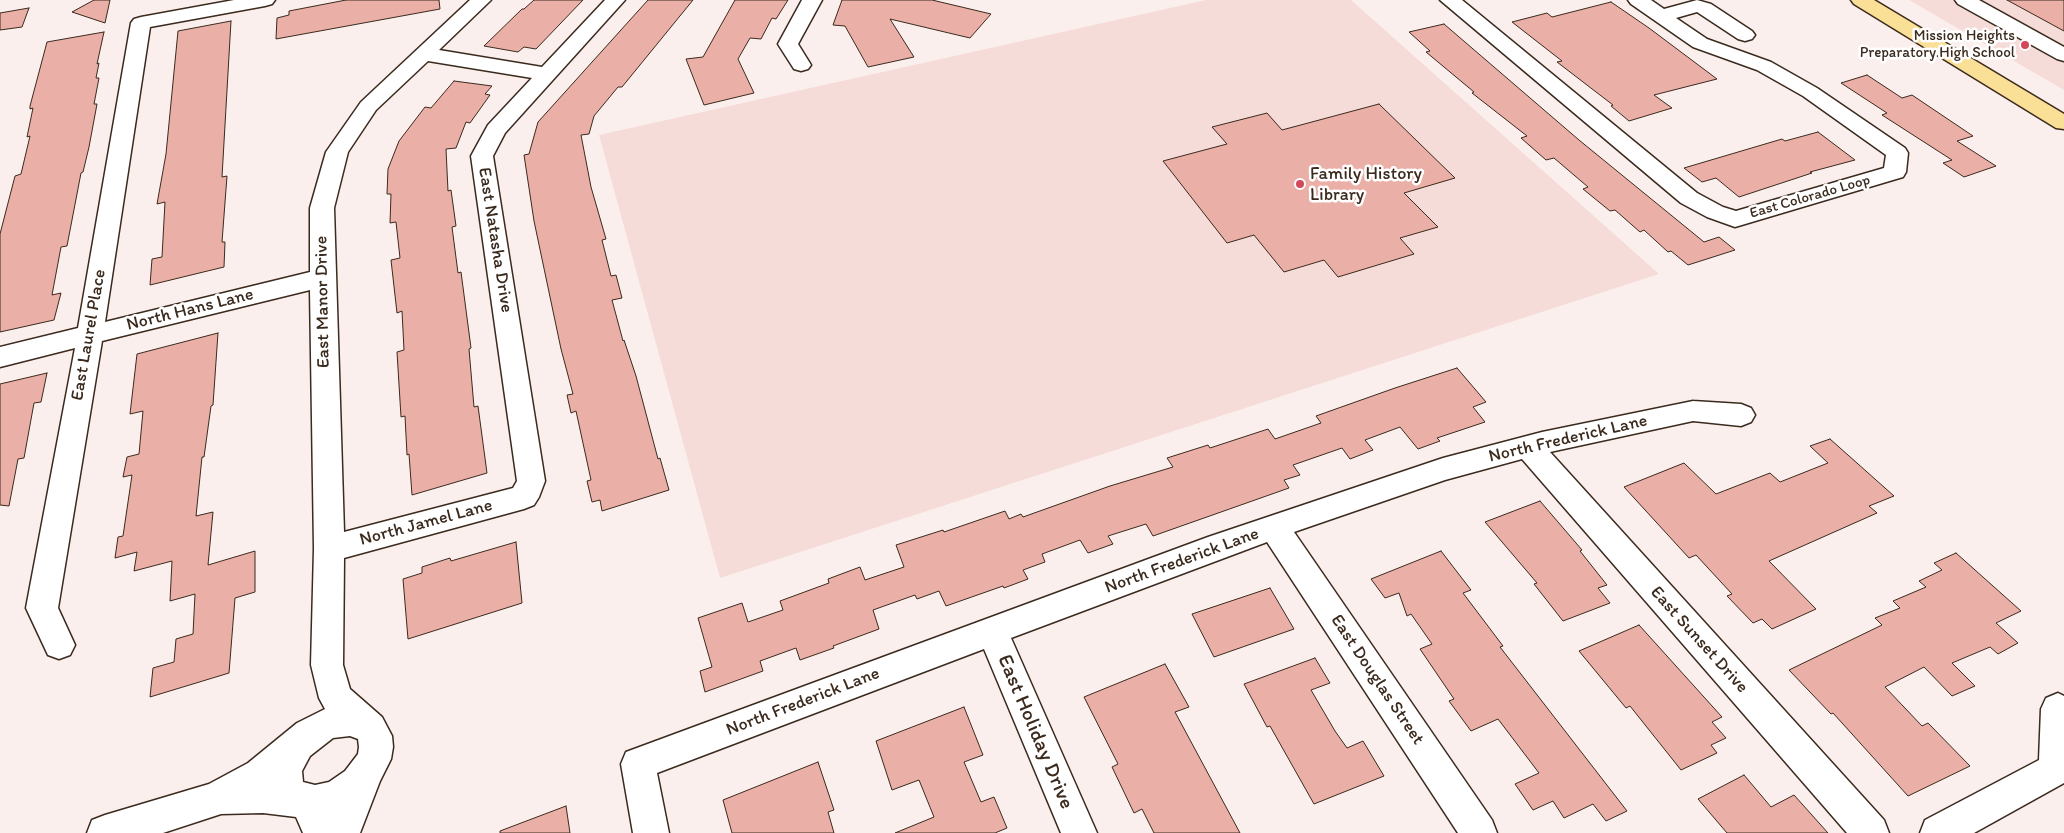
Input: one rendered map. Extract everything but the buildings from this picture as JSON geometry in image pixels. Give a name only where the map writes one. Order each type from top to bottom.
[{"type":"main road","points":[[1860,0],[2064,123]]},
{"type":"main road","points":[[1890,0],[2064,102]]},
{"type":"street","name":"East Laurel Place","points":[[59,645],[42,608],[90,335],[141,22],[265,0]]},
{"type":"street","name":"East Manor Drive","points":[[299,743],[316,704],[327,665],[329,549],[322,208],[337,152],[368,106],[481,0]]},
{"type":"street","name":"East Natasha Drive","points":[[524,497],[531,481],[482,156],[496,130],[615,0]]},
{"type":"street","points":[[801,65],[788,44],[812,0]]},
{"type":"street","name":"East Colorado Loop","points":[[1450,0],[1689,198],[1715,212],[1735,219],[1895,172],[1897,153],[1810,92],[1764,66],[1700,42],[1638,0]]},
{"type":"street","points":[[1965,0],[2064,55]]},
{"type":"street","points":[[1661,16],[1697,6],[1704,8],[1745,35]]},
{"type":"street","points":[[423,54],[547,74]]},
{"type":"street","name":"North Hans Lane","points":[[0,357],[322,278]]},
{"type":"street","name":"North Frederick Lane","points":[[651,833],[638,764],[1274,527],[1443,469],[1528,447],[1693,411],[1741,414]]},
{"type":"street","name":"East Sunset Drive","points":[[1528,447],[1870,833]]},
{"type":"street","name":"North Jamel Lane","points":[[329,549],[524,497]]},
{"type":"street","name":"East Douglas Street","points":[[1274,527],[1479,833]]},
{"type":"street","name":"East Holiday Drive","points":[[992,631],[1079,833]]},
{"type":"street","name":"East Manor Drive","points":[[327,665],[336,698],[361,722]]},
{"type":"street","points":[[1938,833],[2056,769],[2058,709]]},
{"type":"street","points":[[105,833],[216,799],[260,775],[322,726],[336,721],[350,720],[361,722],[370,728],[376,747],[374,759],[367,771],[342,833]]},
{"type":"street","points":[[299,743],[289,758],[284,772],[286,784],[292,794],[305,801],[322,833]]},
{"type":"street","points":[[216,799],[263,796],[315,802],[330,799],[344,793],[357,783],[367,771]]},
{"type":"shaded area","points":[[1206,0],[1351,0],[1659,274],[720,578],[599,135]]},
{"type":"shaded area","name":"Mission Heights Preparatory High School","points":[[1909,0],[2064,0],[2064,90]]},
{"type":"place","name":"Mission Heights Preparatory High School","points":[[2025,45]]},
{"type":"place","name":"Family History Library","points":[[1300,184]]}]
